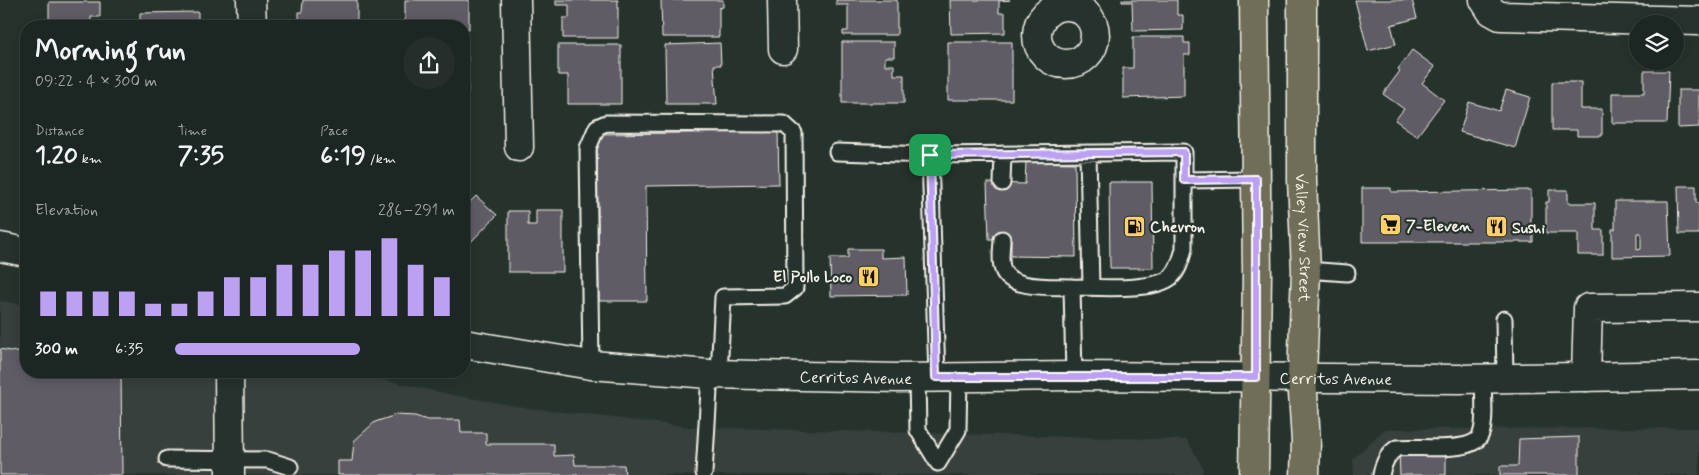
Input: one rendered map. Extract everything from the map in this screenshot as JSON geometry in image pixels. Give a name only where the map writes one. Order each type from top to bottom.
[{"type":"main road","points":[[251,0],[252,20]]},
{"type":"main road","points":[[516,0],[520,147]]},
{"type":"main road","points":[[782,0],[783,49]]},
{"type":"main road","points":[[1254,0],[1256,179],[1254,475]]},
{"type":"main road","name":"Valley View Street","points":[[1302,0],[1302,180],[1306,270],[1302,377],[1306,442],[1304,475]]},
{"type":"main road","points":[[1484,0],[1490,11],[1500,16],[1699,21]]},
{"type":"main road","points":[[0,247],[20,251]]},
{"type":"main road","points":[[1586,377],[1588,308],[1699,307]]},
{"type":"main road","name":"Cerritos Avenue","points":[[470,345],[591,365],[715,374],[937,377],[1494,378],[1699,375]]},
{"type":"main road","points":[[229,378],[230,467]]},
{"type":"lane","points":[[591,365],[588,148],[597,127],[606,123],[784,124],[794,133],[795,288],[784,296],[722,296],[704,474]]},
{"type":"lane","points":[[836,152],[930,155],[1184,152],[1184,249],[1180,262],[1170,278],[1144,286],[1028,285],[1008,279],[1003,271],[1002,239]]},
{"type":"lane","points":[[1088,153],[1090,286]]},
{"type":"lane","points":[[1002,154],[1002,183]]},
{"type":"lane","points":[[930,155],[937,377],[958,430],[938,469]]},
{"type":"lane","points":[[1184,180],[1256,179]]},
{"type":"lane","points":[[1306,270],[1347,273]]},
{"type":"lane","points":[[1072,286],[1074,376]]},
{"type":"lane","points":[[1381,475],[1382,466],[1390,452],[1397,448],[1466,447],[1478,441],[1482,433],[1494,378],[1504,319]]},
{"type":"lane","points":[[937,377],[918,430],[938,469]]},
{"type":"lane","points":[[168,460],[230,467],[268,460],[290,468]]},
{"type":"shaded area","points":[[0,301],[20,304],[20,378],[375,378],[447,394],[529,408],[690,427],[1187,440],[1203,468],[1202,475],[0,475]]},
{"type":"shaded area","points":[[1699,428],[1699,475],[1354,475],[1353,459],[1385,429]]},
{"type":"building","points":[[303,0],[357,0],[357,20],[299,20],[299,12],[302,12]]},
{"type":"building","points":[[405,0],[469,0],[469,20],[405,20]]},
{"type":"building","points":[[556,0],[618,0],[618,38],[563,38],[563,18],[569,18],[569,5],[556,5]]},
{"type":"building","points":[[661,0],[723,0],[723,7],[719,8],[719,37],[662,37]]},
{"type":"building","points":[[836,0],[897,0],[897,35],[843,35],[843,31],[848,31],[848,5],[836,5]]},
{"type":"building","points":[[950,0],[1010,0],[999,1],[999,13],[1005,13],[1005,33],[951,34]]},
{"type":"building","points":[[1122,0],[1177,0],[1177,15],[1183,15],[1183,30],[1133,31],[1132,2],[1122,2]]},
{"type":"building","points":[[1355,0],[1412,0],[1417,18],[1391,25],[1396,44],[1368,51]]},
{"type":"building","points":[[49,2],[100,2],[100,17],[91,17],[91,20],[49,20]]},
{"type":"building","points":[[198,12],[198,20],[140,20],[140,13]]},
{"type":"building","points":[[1133,37],[1184,37],[1184,43],[1190,43],[1190,55],[1184,55],[1184,96],[1123,98],[1123,68],[1133,68]]},
{"type":"building","points":[[842,42],[894,42],[894,57],[885,57],[885,65],[894,65],[894,75],[904,75],[904,103],[842,103]]},
{"type":"building","points":[[948,42],[1012,42],[1012,100],[948,100]]},
{"type":"building","points":[[720,43],[721,65],[714,65],[717,104],[666,104],[665,45]]},
{"type":"building","points":[[558,45],[621,45],[621,104],[568,104],[568,75],[558,75]]},
{"type":"building","points":[[1412,50],[1435,67],[1422,83],[1444,100],[1417,136],[1395,120],[1404,109],[1383,94],[1400,71],[1398,69]]},
{"type":"building","points":[[1644,71],[1669,71],[1667,123],[1612,123],[1612,93],[1644,93]]},
{"type":"building","points":[[1552,82],[1581,82],[1581,109],[1602,109],[1602,136],[1577,136],[1577,130],[1552,130]]},
{"type":"building","points":[[1506,90],[1530,97],[1515,148],[1460,132],[1469,102],[1499,111]]},
{"type":"building","points":[[1678,90],[1699,90],[1699,127],[1678,128]]},
{"type":"building","points":[[778,132],[779,184],[646,186],[647,301],[599,301],[597,134]]},
{"type":"building","points":[[1026,162],[1075,163],[1076,257],[1011,256],[1011,239],[989,239],[987,183],[1025,184]]},
{"type":"building","points":[[1109,182],[1152,182],[1153,268],[1110,268]]},
{"type":"building","points":[[1678,186],[1696,186],[1696,203],[1699,203],[1699,234],[1679,234]]},
{"type":"building","points":[[1362,188],[1391,188],[1391,192],[1531,190],[1533,242],[1362,242]]},
{"type":"building","points":[[1549,190],[1568,190],[1568,203],[1595,203],[1595,230],[1603,230],[1603,255],[1578,255],[1578,233],[1546,233],[1546,202],[1549,202]]},
{"type":"building","points":[[476,196],[497,215],[470,243],[470,202]]},
{"type":"building","points":[[1615,201],[1668,201],[1670,256],[1612,257],[1612,229],[1615,229]],"holes":[[[1637,233],[1641,233],[1641,249],[1637,250]]]},
{"type":"building","points":[[536,210],[563,210],[563,272],[508,272],[508,211],[528,211],[528,225],[536,225]]},
{"type":"building","name":"El Pollo Loco","points":[[848,249],[881,249],[881,258],[906,257],[907,295],[831,296],[830,258],[848,258]]},
{"type":"building","points":[[0,349],[20,353],[20,378],[121,378],[122,475],[0,475]]},
{"type":"building","points":[[396,415],[415,416],[427,420],[460,420],[461,433],[486,433],[486,444],[554,444],[554,456],[574,455],[575,465],[624,465],[625,475],[338,475],[338,461],[352,461],[354,441],[375,422]]},
{"type":"building","points":[[1579,437],[1579,475],[1500,475],[1500,466],[1518,466],[1519,439]]},
{"type":"building","points":[[1399,452],[1446,453],[1446,475],[1400,475]]},
{"type":"place","name":"7-Eleven","points":[[1390,225]]},
{"type":"place","name":"Chevron","points":[[1134,226]]},
{"type":"place","name":"Sushi","points":[[1496,227]]},
{"type":"place","name":"El Pollo Loco","points":[[868,276]]},
{"type":"route","points":[[1184,152],[1184,180],[1256,179],[1256,377],[936,377],[930,155],[1184,152]]}]
